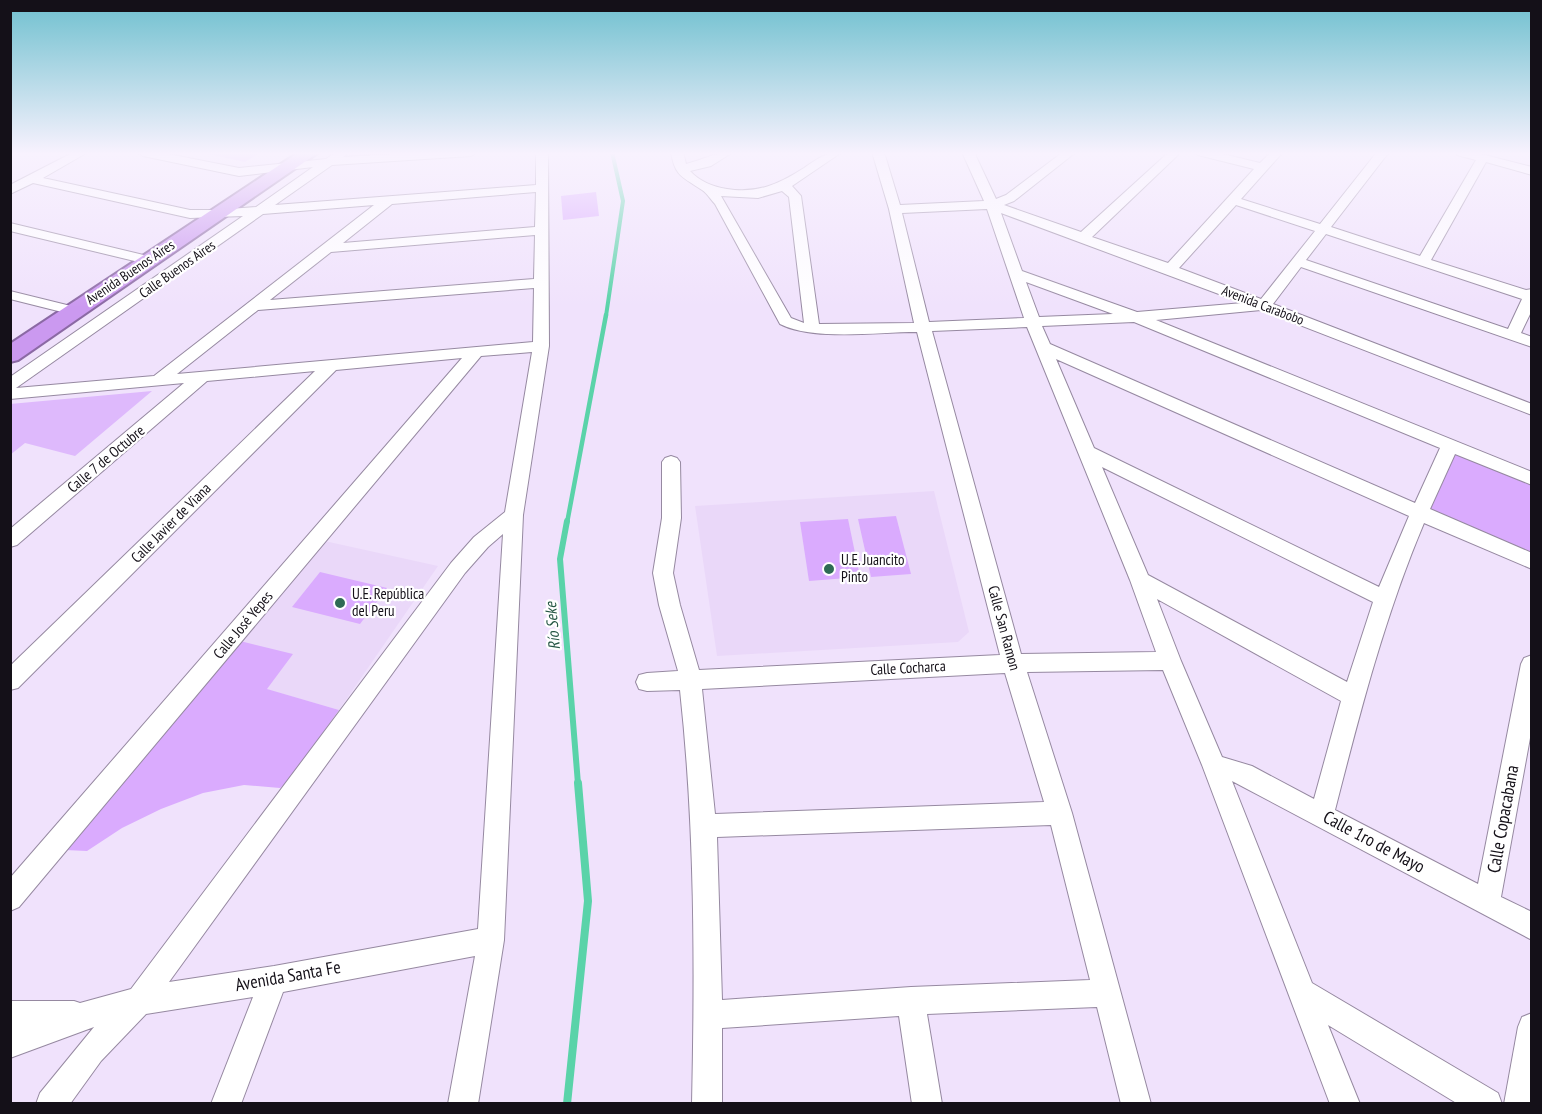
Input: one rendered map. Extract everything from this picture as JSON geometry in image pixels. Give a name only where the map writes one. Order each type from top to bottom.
[{"type":"highway","name":"Avenida Buenos Aires","points":[[10,355],[230,204]]},
{"type":"street","points":[[145,204],[190,214],[331,204]]},
{"type":"street","name":"Calle Buenos Aires","points":[[10,385],[269,204]]},
{"type":"street","points":[[159,381],[384,204]]},
{"type":"street","points":[[463,1104],[491,940],[514,515],[542,346],[542,204]]},
{"type":"street","points":[[722,204],[785,321],[795,326],[812,329],[923,327],[1136,317],[1264,305],[1342,204]]},
{"type":"street","points":[[796,204],[812,329]]},
{"type":"street","name":"Calle San Ramon","points":[[894,204],[923,327],[1013,663],[1060,813],[1136,1104]]},
{"type":"street","points":[[1083,238],[1119,204]]},
{"type":"street","points":[[1170,269],[1229,204]]},
{"type":"street","points":[[1245,204],[1531,296],[1513,335]]},
{"type":"street","points":[[1423,262],[1457,204]]},
{"type":"street","points":[[895,209],[992,205],[1033,322],[1214,765],[1345,1104]]},
{"type":"street","name":"Avenida Carabobo","points":[[992,205],[1170,269],[1532,410]]},
{"type":"street","points":[[10,227],[147,260]]},
{"type":"street","points":[[328,248],[542,230]]},
{"type":"street","points":[[1299,262],[1532,342]]},
{"type":"street","points":[[1015,273],[1136,317],[1532,479]]},
{"type":"street","points":[[254,306],[542,283]]},
{"type":"street","points":[[10,295],[74,311]]},
{"type":"street","points":[[10,394],[542,346]]},
{"type":"street","points":[[1043,347],[1532,562]]},
{"type":"street","name":"Calle José Yepes","points":[[10,898],[476,352]]},
{"type":"street","name":"Calle Javier de Viana","points":[[10,681],[331,365]]},
{"type":"street","name":"Calle 7 de Octubre","points":[[10,540],[202,377]]},
{"type":"street","points":[[1322,814],[1353,696],[1385,599],[1418,513],[1450,446]]},
{"type":"street","points":[[1085,451],[1385,599]]},
{"type":"street","points":[[672,462],[672,506],[670,528],[663,555],[664,580],[690,678],[704,826],[708,1015],[707,1104]]},
{"type":"street","points":[[51,1104],[91,1051],[138,1001],[458,568],[481,542],[514,515]]},
{"type":"street","points":[[1140,580],[1353,696]]},
{"type":"street","name":"Calle Cocharca","points":[[647,682],[1013,663],[1170,661]]},
{"type":"street","name":"Calle Copacabana","points":[[1487,904],[1532,664]]},
{"type":"street","name":"Calle 1ro de Mayo","points":[[1214,765],[1244,774],[1532,927]]},
{"type":"street","points":[[704,826],[1060,813]]},
{"type":"street","name":"Avenida Santa Fe","points":[[10,1044],[86,1015],[138,1001],[274,980],[491,940]]},
{"type":"street","points":[[226,1104],[274,980]]},
{"type":"street","points":[[1301,992],[1487,1104]]},
{"type":"street","points":[[708,1015],[911,1001],[1108,993]]},
{"type":"street","points":[[911,1001],[927,1104]]},
{"type":"street","name":"Avenida Santa Fe","points":[[10,1015],[86,1015]]},
{"type":"street","points":[[1520,1104],[1532,1027]]},
{"type":"shaded area","points":[[562,204],[597,204],[599,216],[563,220]]},
{"type":"shaded area","points":[[1456,453],[1531,484],[1531,558],[1427,512]]},
{"type":"shaded area","name":"U.E. Juancito Pinto","points":[[934,491],[969,632],[958,642],[717,656],[695,506]]},
{"type":"shaded area","points":[[896,516],[911,574],[871,577],[858,519]]},
{"type":"shaded area","points":[[848,519],[860,577],[809,581],[800,522]]},
{"type":"shaded area","name":"U.E. República del Peru","points":[[320,540],[438,566],[339,710],[266,689],[236,640]]},
{"type":"shaded area","points":[[320,572],[387,588],[360,624],[292,607]]},
{"type":"shaded area","points":[[236,640],[293,654],[267,689],[339,710],[288,782],[280,788],[244,785],[203,793],[161,809],[122,828],[87,851],[65,850]]},
{"type":"building","points":[[152,391],[75,456],[25,443],[10,455],[10,404]]},
{"type":"waterway","name":"Río Seke","points":[[606,316],[623,204]]},
{"type":"waterway","name":"Río Seke","points":[[567,523],[606,315]]},
{"type":"waterway","name":"Río Seke","points":[[567,521],[560,559],[578,784]]},
{"type":"waterway","name":"Río Seke","points":[[567,1104],[588,901],[578,783]]},
{"type":"place","name":"U.E. Juancito Pinto","points":[[829,569]]},
{"type":"place","name":"U.E. República del Peru","points":[[340,603]]}]
